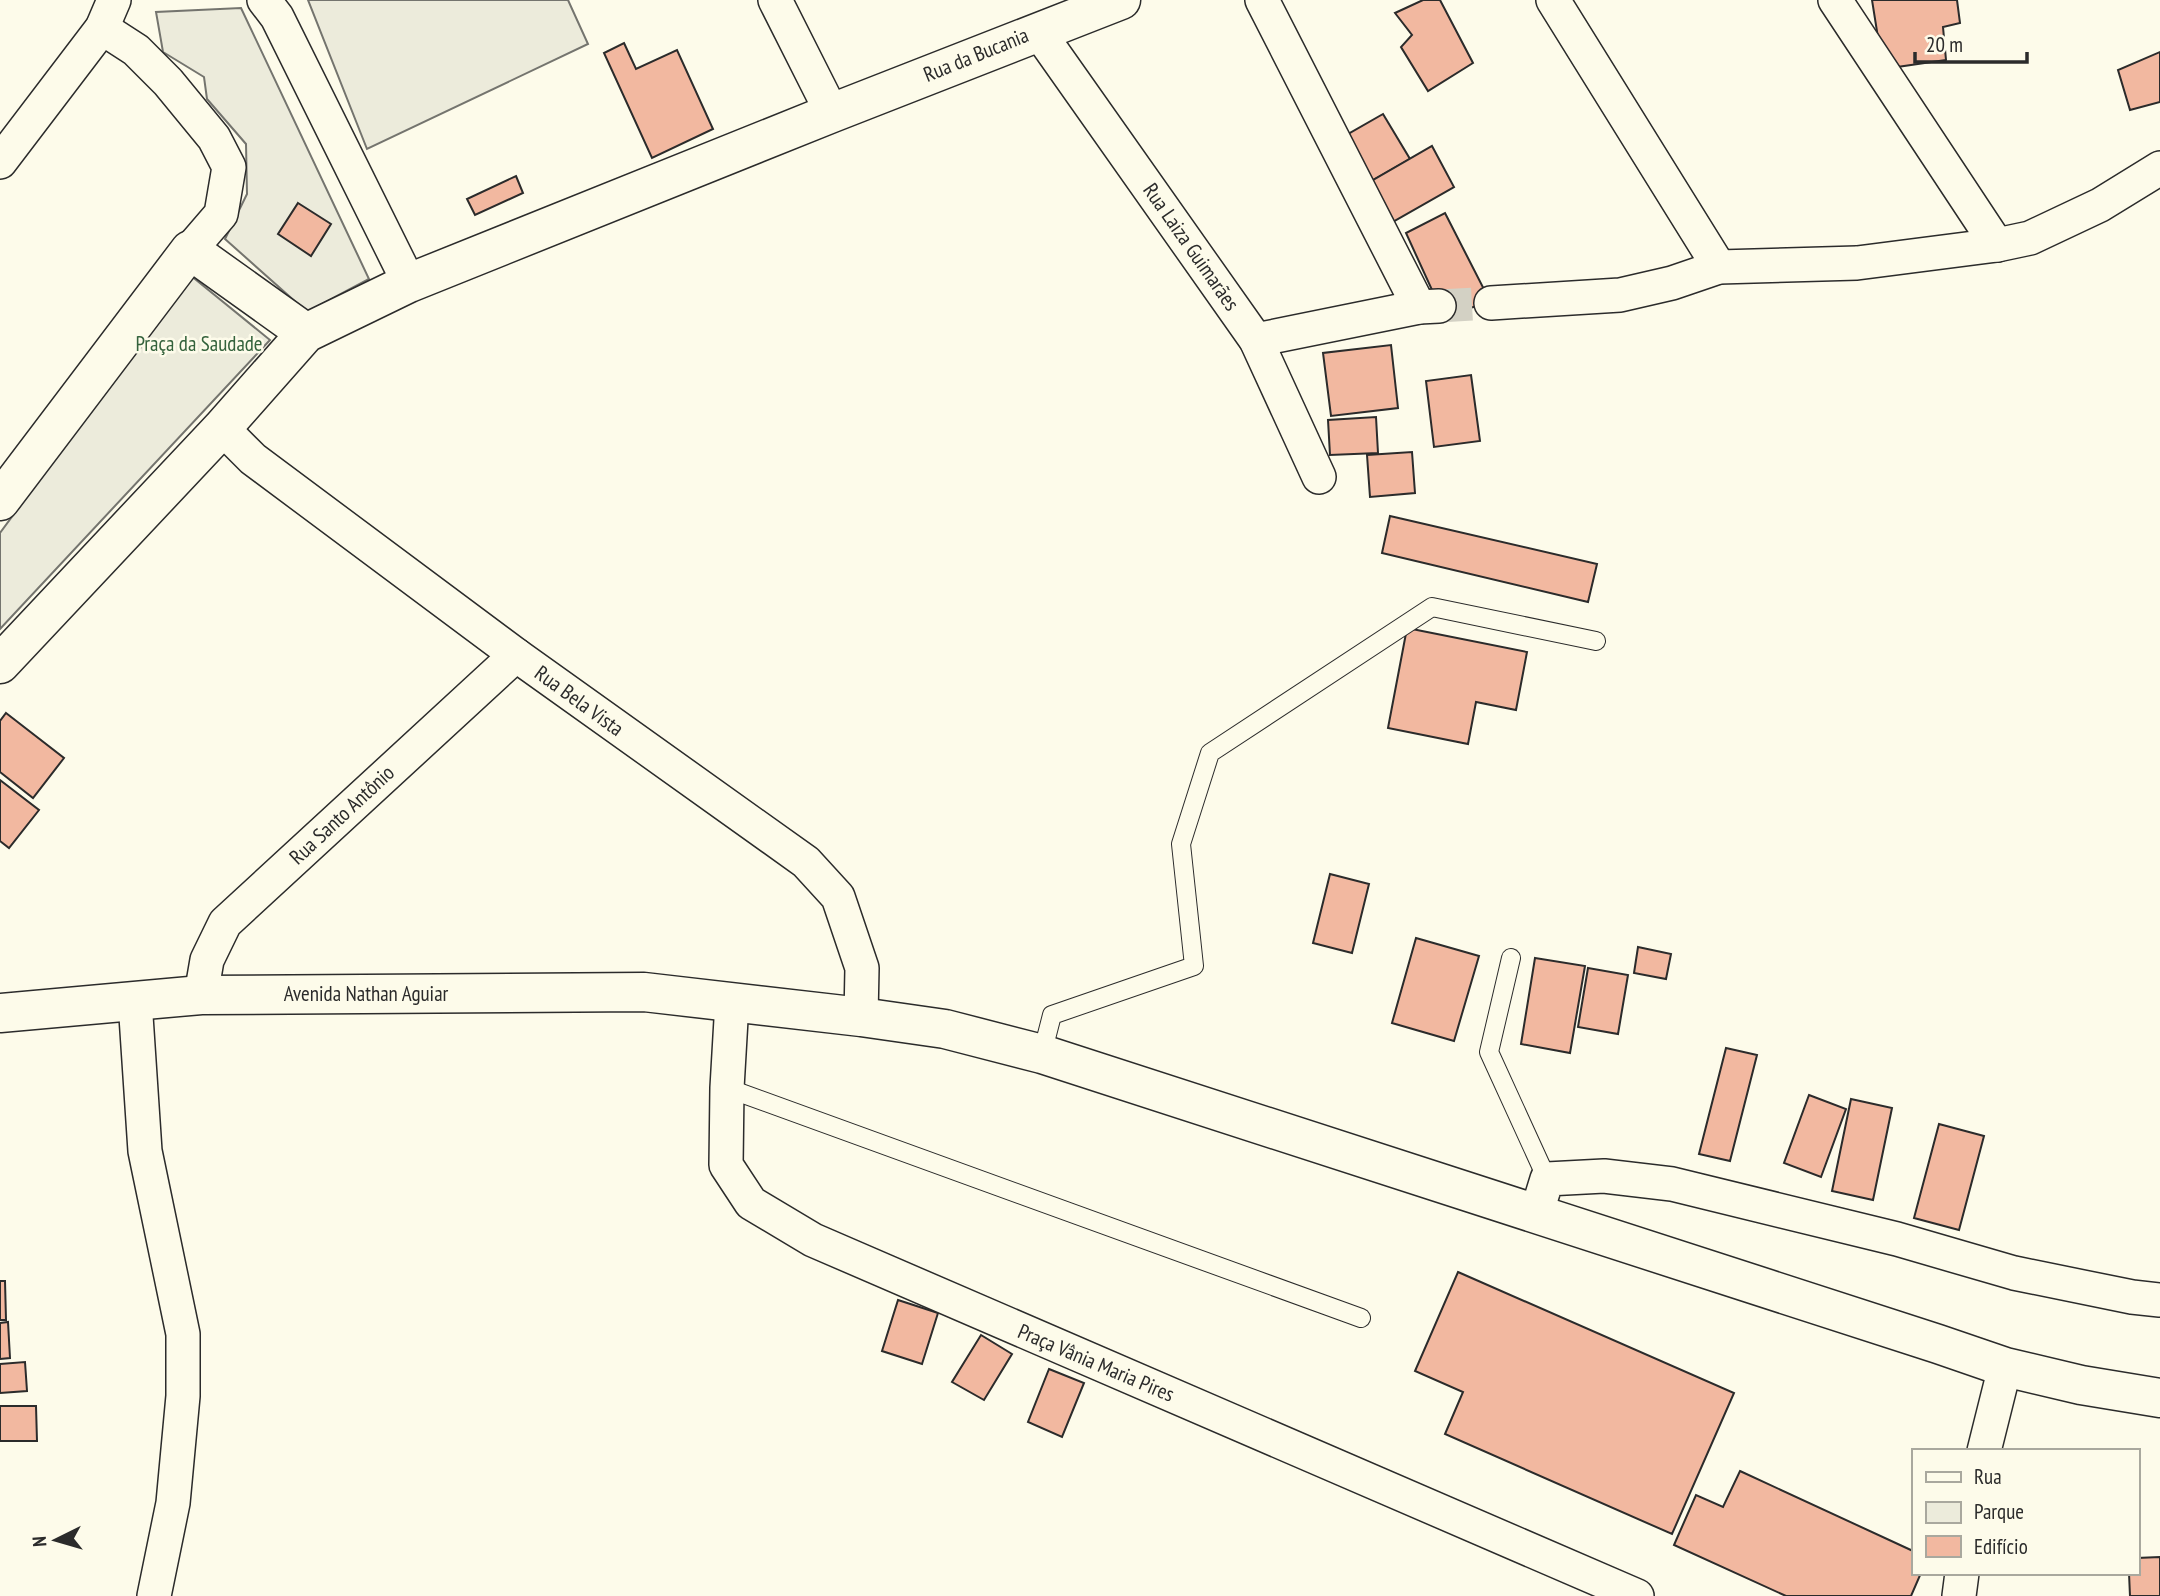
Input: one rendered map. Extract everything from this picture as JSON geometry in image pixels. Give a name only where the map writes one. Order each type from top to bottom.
[{"type":"main road","name":"Rua da Bucania","points":[[409,283],[1121,0]]},
{"type":"main road","points":[[0,500],[190,250],[306,333]]},
{"type":"main road","points":[[0,664],[222,428],[306,333],[409,283]]},
{"type":"main road","name":"Avenida Nathan Aguiar","points":[[0,1013],[201,995],[644,992],[945,1029],[1042,1054],[1542,1197],[2005,1367],[2081,1385],[2160,1398]]},
{"type":"street","points":[[264,0],[277,17],[409,283]]},
{"type":"street","points":[[775,0],[832,113]]},
{"type":"street","points":[[1256,340],[1429,307],[1262,0]]},
{"type":"street","points":[[1553,0],[1719,267]]},
{"type":"street","points":[[1835,0],[1997,245]]},
{"type":"street","points":[[0,162],[108,14],[136,50],[168,82],[214,138],[229,167],[221,214],[190,250]]},
{"type":"street","name":"Rua Laiza Guimarães","points":[[1038,31],[1256,340],[1319,477]]},
{"type":"street","points":[[1491,303],[1620,295],[1672,283],[1719,267],[1857,263],[1997,245],[2030,238],[2100,205],[2160,168]]},
{"type":"street","name":"Rua Bela Vista","points":[[222,428],[253,459],[516,655],[806,862],[838,897],[862,968],[861,1017]]},
{"type":"street","name":"Rua Santo Antônio","points":[[201,995],[207,960],[225,923],[516,655]]},
{"type":"street","points":[[135,1001],[145,1152],[183,1334],[183,1396],[173,1503],[154,1596]]},
{"type":"street","name":"Praça Vânia Maria Pires","points":[[733,1002],[727,1088],[726,1165],[751,1203],[813,1240],[1637,1596]]},
{"type":"street","points":[[1542,1197],[1604,1176],[1672,1184],[1897,1238],[2014,1273],[2132,1297],[2160,1300]]},
{"type":"street","points":[[1984,1449],[2005,1367]]},
{"type":"street","points":[[1959,1596],[1962,1575]]},
{"type":"lane","points":[[1042,1054],[1052,1015],[1194,965],[1181,844],[1210,753],[1432,607],[1597,641]]},
{"type":"lane","points":[[1511,958],[1489,1052],[1542,1197]]},
{"type":"lane","points":[[727,1088],[1361,1318]]},
{"type":"green space","points":[[308,0],[568,0],[588,44],[367,149]]},
{"type":"green space","name":"Praça da Saudade","points":[[241,8],[369,279],[307,312],[225,239],[247,194],[246,144],[207,99],[204,77],[163,52],[156,12]]},
{"type":"green space","name":"Praça da Saudade","points":[[190,275],[270,340],[0,629],[0,533]]},
{"type":"building","points":[[1423,0],[1440,0],[1473,63],[1428,91],[1401,47],[1412,35],[1395,13]]},
{"type":"building","points":[[1872,0],[1957,0],[1960,23],[1943,27],[1946,60],[1883,69]]},
{"type":"building","points":[[624,43],[636,69],[677,50],[713,129],[652,158],[604,53]]},
{"type":"building","points":[[2160,52],[2160,102],[2130,110],[2118,70]]},
{"type":"building","points":[[1383,114],[1410,159],[1368,183],[1343,137]]},
{"type":"building","points":[[1432,146],[1454,187],[1389,224],[1368,183]]},
{"type":"building","points":[[516,176],[523,193],[475,215],[467,199]]},
{"type":"building","points":[[298,203],[331,224],[311,256],[278,234]]},
{"type":"building","points":[[1445,213],[1491,303],[1443,314],[1406,233]]},
{"type":"building","points":[[1391,345],[1398,408],[1331,416],[1323,353]]},
{"type":"building","points":[[1471,375],[1480,441],[1434,447],[1426,381]]},
{"type":"building","points":[[1376,417],[1378,453],[1330,455],[1328,420]]},
{"type":"building","points":[[1412,452],[1415,493],[1370,497],[1367,455]]},
{"type":"building","points":[[1390,516],[1597,564],[1588,602],[1382,553]]},
{"type":"building","points":[[1407,628],[1527,652],[1516,710],[1476,702],[1468,744],[1388,728]]},
{"type":"building","points":[[6,713],[64,758],[33,798],[0,772],[0,721]]},
{"type":"building","points":[[0,780],[39,810],[9,848],[0,841]]},
{"type":"building","points":[[1330,874],[1369,884],[1352,953],[1313,943]]},
{"type":"building","points":[[1416,938],[1479,956],[1454,1041],[1392,1023]]},
{"type":"building","points":[[1638,947],[1671,954],[1666,979],[1634,973]]},
{"type":"building","points":[[1535,958],[1585,966],[1570,1053],[1521,1044]]},
{"type":"building","points":[[1588,968],[1628,975],[1618,1034],[1578,1027]]},
{"type":"building","points":[[1726,1048],[1757,1055],[1730,1161],[1699,1154]]},
{"type":"building","points":[[1809,1095],[1846,1109],[1821,1177],[1784,1163]]},
{"type":"building","points":[[1851,1099],[1892,1108],[1873,1200],[1832,1191]]},
{"type":"building","points":[[1939,1124],[1984,1136],[1959,1230],[1914,1218]]},
{"type":"building","points":[[1458,1272],[1734,1393],[1672,1534],[1445,1434],[1463,1392],[1415,1371]]},
{"type":"building","points":[[0,1281],[5,1281],[6,1320],[0,1320]]},
{"type":"building","points":[[898,1300],[938,1313],[922,1364],[882,1351]]},
{"type":"building","points":[[8,1322],[10,1358],[0,1359],[0,1323]]},
{"type":"building","points":[[981,1335],[1012,1354],[984,1400],[952,1382]]},
{"type":"building","points":[[25,1362],[27,1391],[0,1393],[0,1364]]},
{"type":"building","points":[[1049,1369],[1084,1383],[1062,1437],[1028,1422]]},
{"type":"building","points":[[0,1406],[36,1406],[37,1441],[0,1441]]},
{"type":"building","points":[[1740,1471],[1912,1551],[1912,1575],[1920,1575],[1911,1596],[1786,1596],[1674,1545],[1696,1495],[1723,1507]]},
{"type":"building","points":[[2160,1557],[2160,1596],[2130,1596],[2129,1575],[2139,1575],[2139,1558]]},
{"type":"tunnel","points":[[1439,306],[1491,303]]}]
